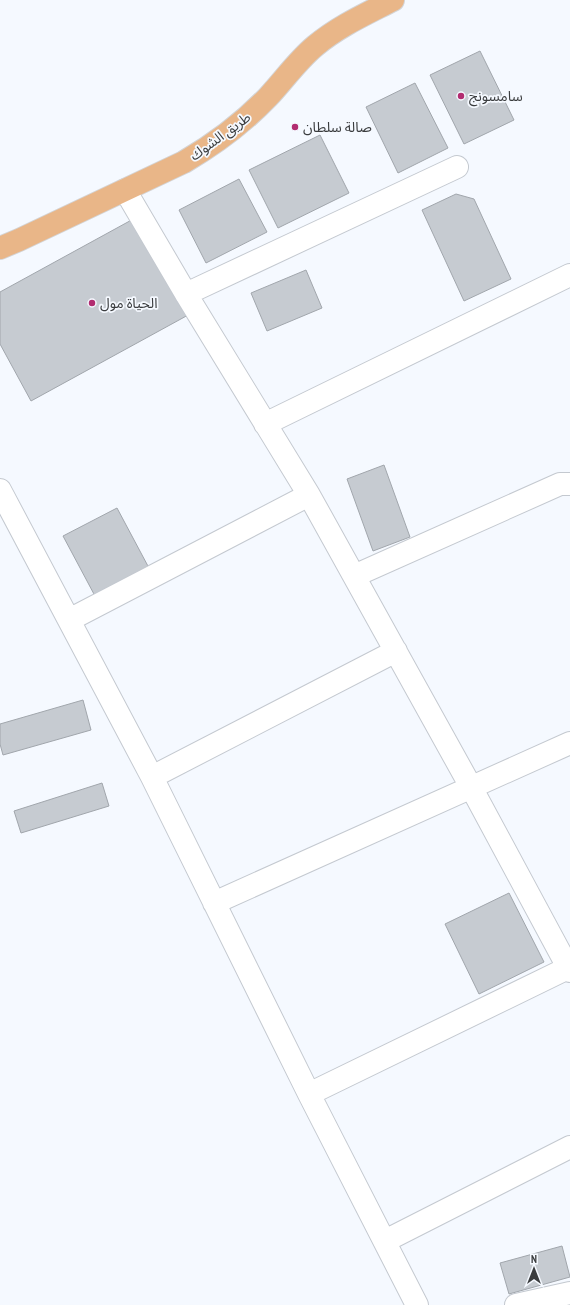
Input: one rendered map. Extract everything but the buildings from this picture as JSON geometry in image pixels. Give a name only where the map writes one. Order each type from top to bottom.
[{"type":"main road","name":"طريق الشوك","points":[[0,248],[184,162],[208,148],[251,114],[269,96],[299,60],[314,46],[353,20],[393,0]]},
{"type":"street","points":[[186,294],[457,167]]},
{"type":"street","points":[[125,190],[186,294],[309,495],[471,787],[569,969],[309,1094]]},
{"type":"street","points":[[265,424],[570,275]]},
{"type":"street","points":[[354,576],[560,484],[570,484]]},
{"type":"street","points":[[0,490],[152,778],[309,1094],[417,1305]]},
{"type":"street","points":[[69,620],[309,495]]},
{"type":"street","points":[[152,778],[396,651]]},
{"type":"street","points":[[214,903],[471,787],[569,747]]},
{"type":"street","points":[[384,1241],[570,1147]]},
{"type":"street","points":[[516,1305],[570,1293]]},
{"type":"place","name":"سامسونج","points":[[461,96]]},
{"type":"place","name":"صالة سلطان","points":[[295,127]]},
{"type":"place","name":"الحياة مول","points":[[92,303]]}]
